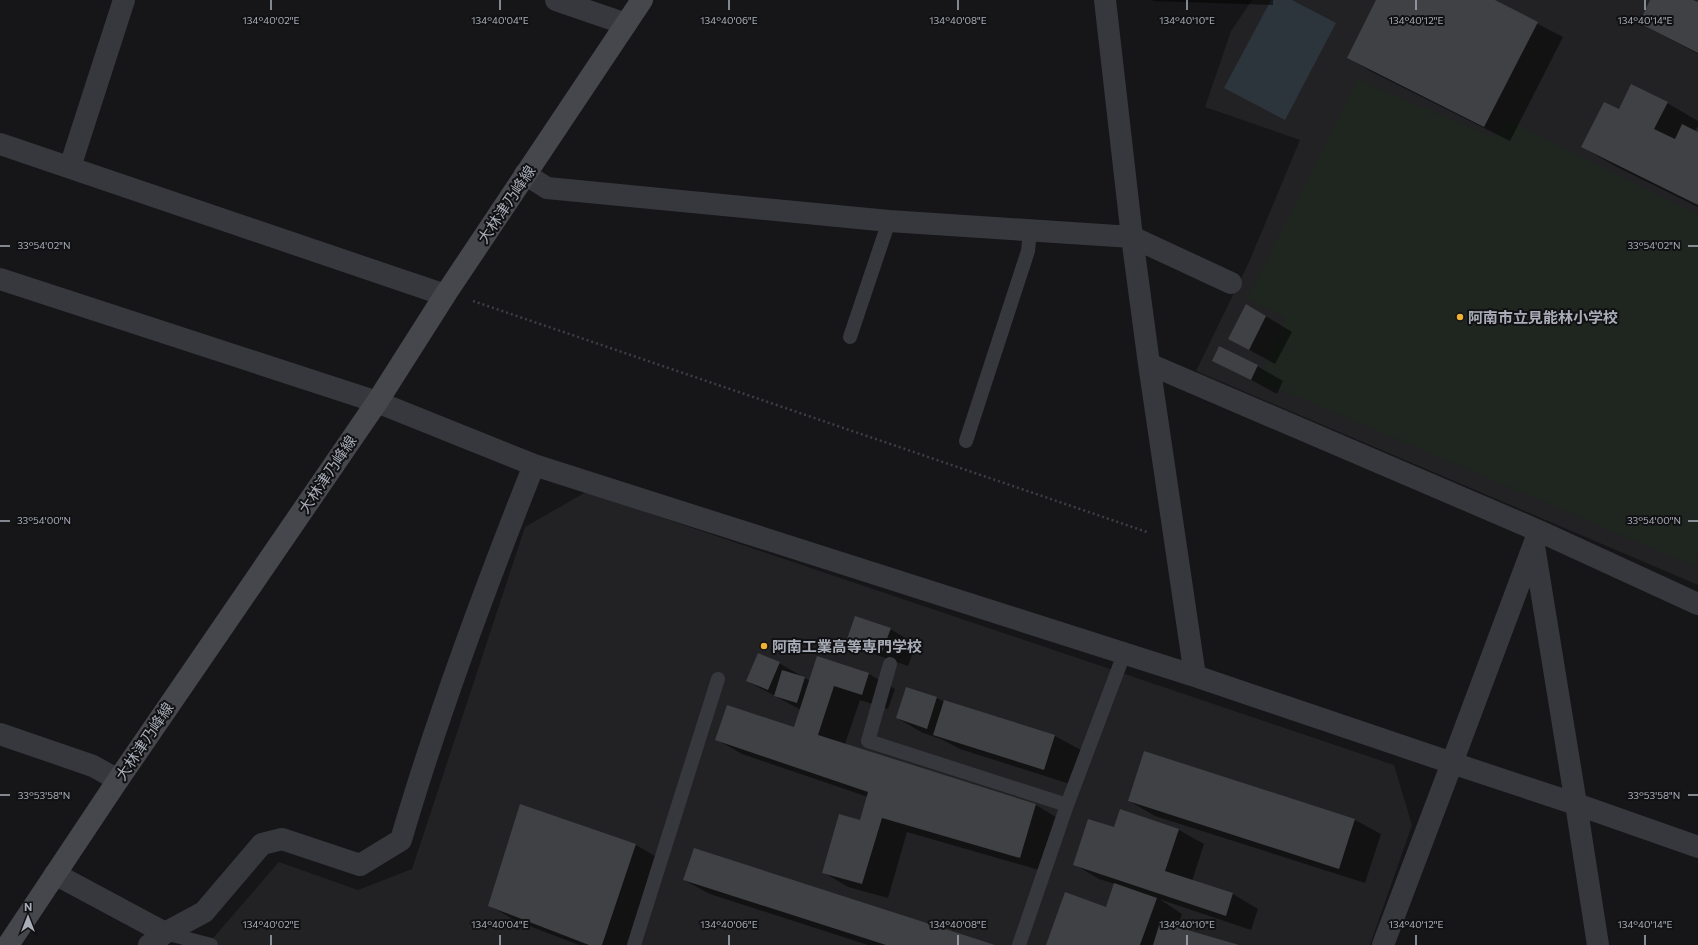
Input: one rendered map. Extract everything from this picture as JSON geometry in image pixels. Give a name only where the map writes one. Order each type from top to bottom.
[{"type":"main road","name":"大林津乃峰線","points":[[8,945],[118,780],[377,402],[445,295],[642,0]]},
{"type":"street","points":[[70,168],[124,0]]},
{"type":"street","points":[[556,0],[626,24]]},
{"type":"street","points":[[1105,0],[1132,237],[1149,364],[1195,676]]},
{"type":"street","points":[[0,144],[445,295]]},
{"type":"street","points":[[525,174],[547,188],[889,221],[1132,237],[1230,283]]},
{"type":"street","points":[[0,279],[377,402],[534,465],[1195,676],[1576,804],[1698,847]]},
{"type":"street","points":[[1149,364],[1536,538],[1698,604]]},
{"type":"street","points":[[55,874],[157,939],[204,912],[262,844],[282,840],[360,865],[401,840],[420,777],[488,581],[534,465]]},
{"type":"street","points":[[1383,945],[1536,538]]},
{"type":"street","points":[[1536,538],[1598,945]]},
{"type":"street","points":[[0,734],[93,766],[118,780]]},
{"type":"lane","points":[[850,337],[889,221]]},
{"type":"lane","points":[[966,441],[1028,251],[1030,231]]},
{"type":"lane","points":[[1019,945],[1067,805],[1124,654]]},
{"type":"lane","points":[[890,664],[868,741],[1067,805]]},
{"type":"lane","points":[[634,945],[718,679]]},
{"type":"lane","points":[[157,939],[211,945]]},
{"type":"path","points":[[445,295],[471,300],[1145,531],[1175,538]]},
{"type":"shaded area","name":"阿南市立見能林小学校","points":[[1252,0],[1698,0],[1698,585],[1196,371],[1249,262],[1300,140],[1205,107],[1231,31]]},
{"type":"shaded area","points":[[1271,0],[1292,0],[1336,23],[1285,120],[1224,88]]},
{"type":"shaded area","name":"阿南市立見能林小学校","points":[[1358,80],[1492,137],[1509,121],[1698,215],[1698,554],[1694,566],[1259,380],[1285,318],[1247,298]]},
{"type":"shaded area","name":"阿南工業高等専門学校","points":[[586,492],[1394,765],[1412,825],[1370,945],[207,945],[279,862],[358,890],[412,869],[525,527]]},
{"type":"building","points":[[1376,0],[1495,0],[1538,22],[1484,127],[1347,58]]},
{"type":"building","points":[[1650,0],[1693,0],[1698,2],[1698,53],[1639,23]]},
{"type":"building","points":[[1631,84],[1668,102],[1654,129],[1675,139],[1682,124],[1698,132],[1698,205],[1581,147],[1604,102],[1619,109]]},
{"type":"building","points":[[1246,304],[1266,316],[1249,350],[1228,339]]},
{"type":"building","points":[[1219,346],[1258,365],[1251,380],[1212,361]]},
{"type":"building","points":[[855,616],[891,628],[882,652],[847,639]]},
{"type":"building","points":[[758,653],[780,662],[768,690],[746,681]]},
{"type":"building","points":[[817,656],[869,673],[862,695],[834,686],[818,735],[1036,804],[1020,858],[882,818],[862,884],[822,873],[839,814],[860,820],[868,792],[715,740],[727,705],[794,727]]},
{"type":"building","points":[[782,670],[805,677],[797,703],[774,696]]},
{"type":"building","points":[[906,687],[937,697],[927,729],[896,718]]},
{"type":"building","points":[[944,700],[1055,735],[1044,770],[933,735]]},
{"type":"building","points":[[1144,751],[1355,819],[1339,869],[1128,801]]},
{"type":"building","points":[[520,804],[636,844],[602,945],[589,945],[488,906]]},
{"type":"building","points":[[1120,809],[1179,829],[1165,871],[1233,893],[1226,916],[1073,865],[1088,819],[1114,827]]},
{"type":"building","points":[[694,848],[995,945],[886,945],[683,880]]},
{"type":"building","points":[[1114,883],[1157,898],[1140,945],[1046,945],[1065,892],[1106,907]]},
{"type":"building","points":[[1160,922],[1239,945],[1153,945]]},
{"type":"place","name":"阿南市立見能林小学校","points":[[1460,317]]},
{"type":"place","name":"阿南工業高等専門学校","points":[[764,646]]}]
